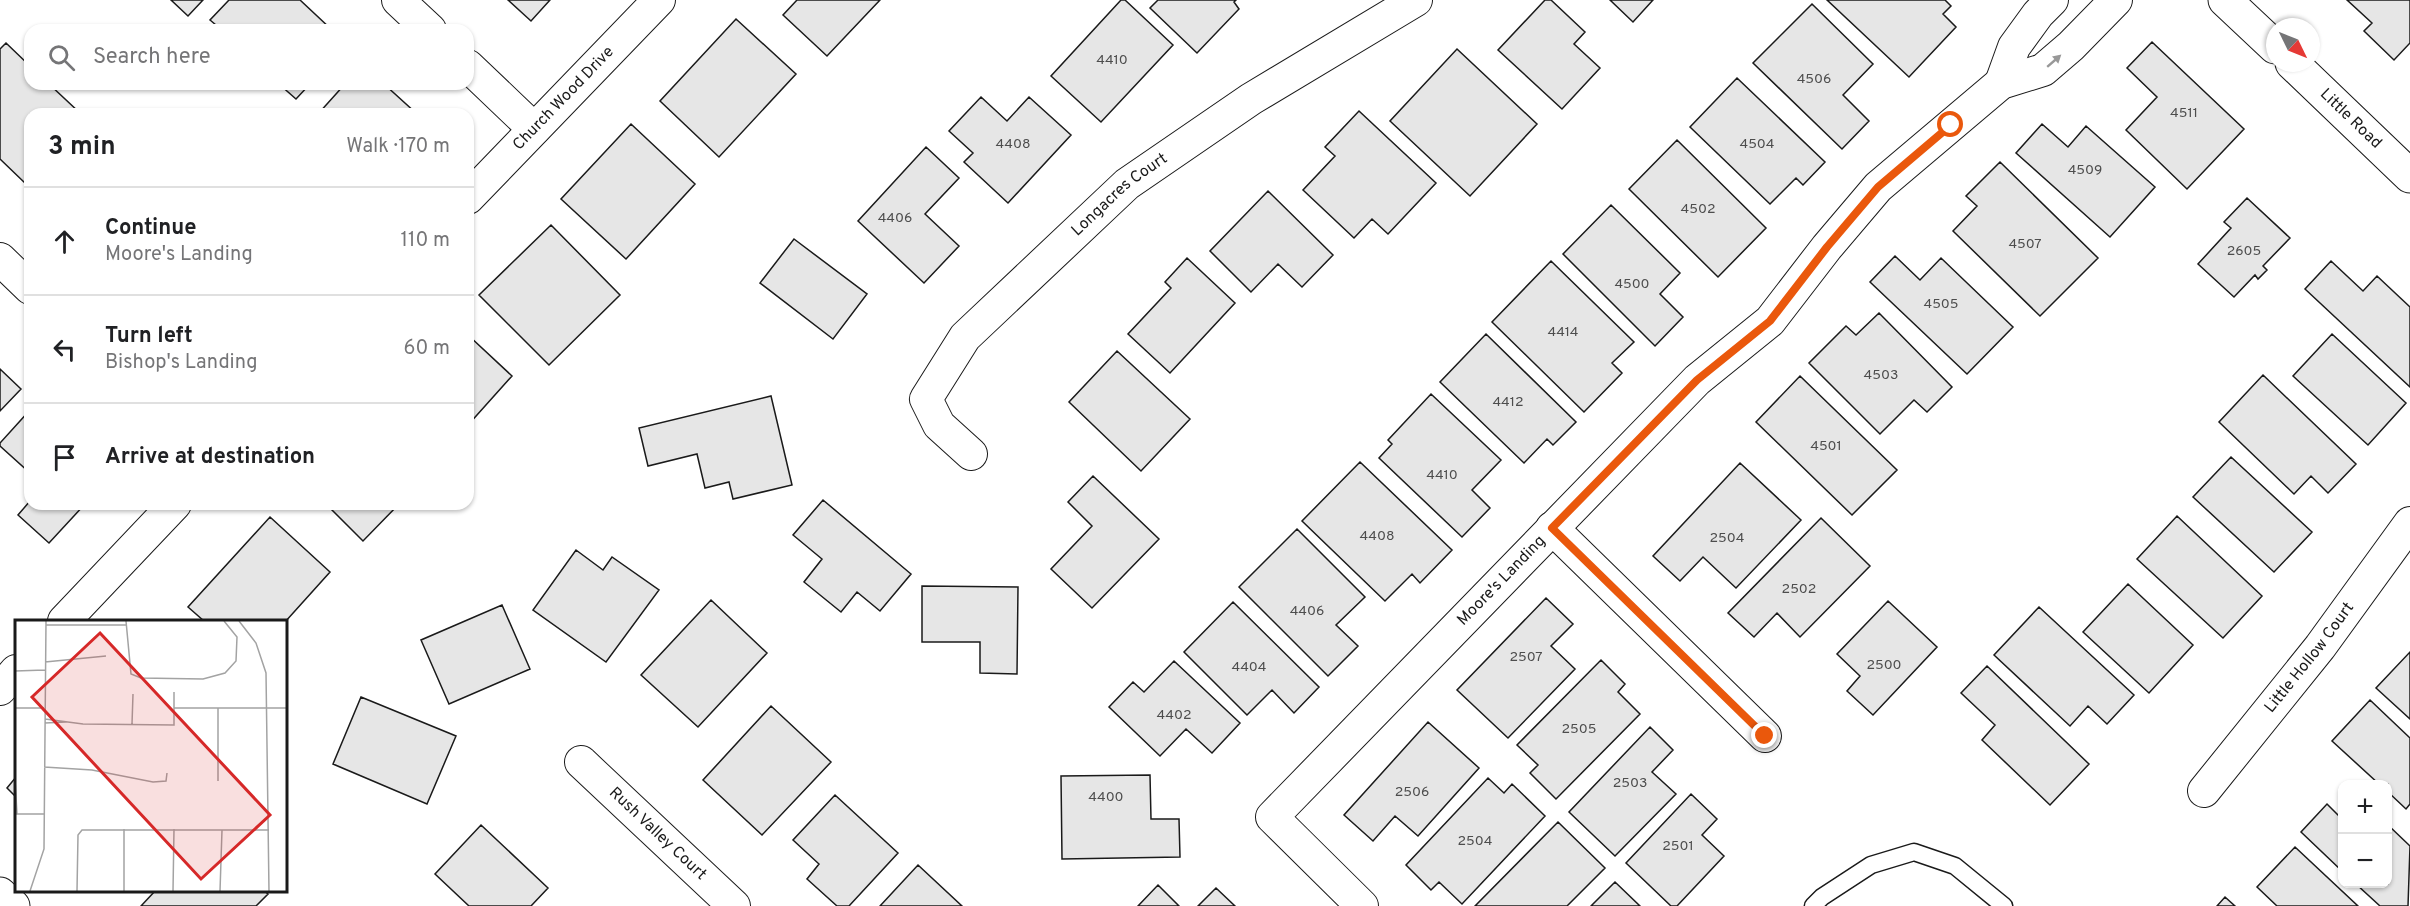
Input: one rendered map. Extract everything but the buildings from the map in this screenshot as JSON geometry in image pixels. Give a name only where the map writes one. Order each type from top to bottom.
[{"type":"street","points":[[399,0],[424,24]]},
{"type":"street","name":"Church Wood Drive","points":[[474,192],[659,0]]},
{"type":"street","name":"Longacres Court","points":[[970,454],[939,425],[926,399],[965,337],[1127,184],[1251,99],[1416,0]]},
{"type":"street","name":"Moore's Landing","points":[[2001,83],[2014,47],[2038,14],[2052,0]]},
{"type":"street","name":"Moore's Landing","points":[[1362,906],[1272,818],[1697,380],[1770,321],[1827,247],[1878,187],[2001,83],[2043,70],[2071,46],[2116,0]]},
{"type":"street","points":[[2240,5],[2266,36]]},
{"type":"street","points":[[474,72],[534,129]]},
{"type":"street","name":"Little Road","points":[[2301,72],[2410,176]]},
{"type":"street","points":[[0,259],[24,282]]},
{"type":"street","points":[[65,620],[169,510]]},
{"type":"street","name":"Little Hollow Court","points":[[2204,791],[2320,647],[2410,522]]},
{"type":"street","points":[[1552,528],[1765,736]]},
{"type":"street","points":[[0,689],[15,672]]},
{"type":"street","name":"Rush Valley Court","points":[[581,762],[734,906]]},
{"type":"street","points":[[0,894],[13,906]]},
{"type":"lane","points":[[1813,906],[1822,897],[1871,866],[1914,852],[1955,866],[2004,906]]},
{"type":"route","points":[[1765,736],[1552,528],[1697,380],[1770,321],[1827,247],[1878,187],[1951,125]]}]
